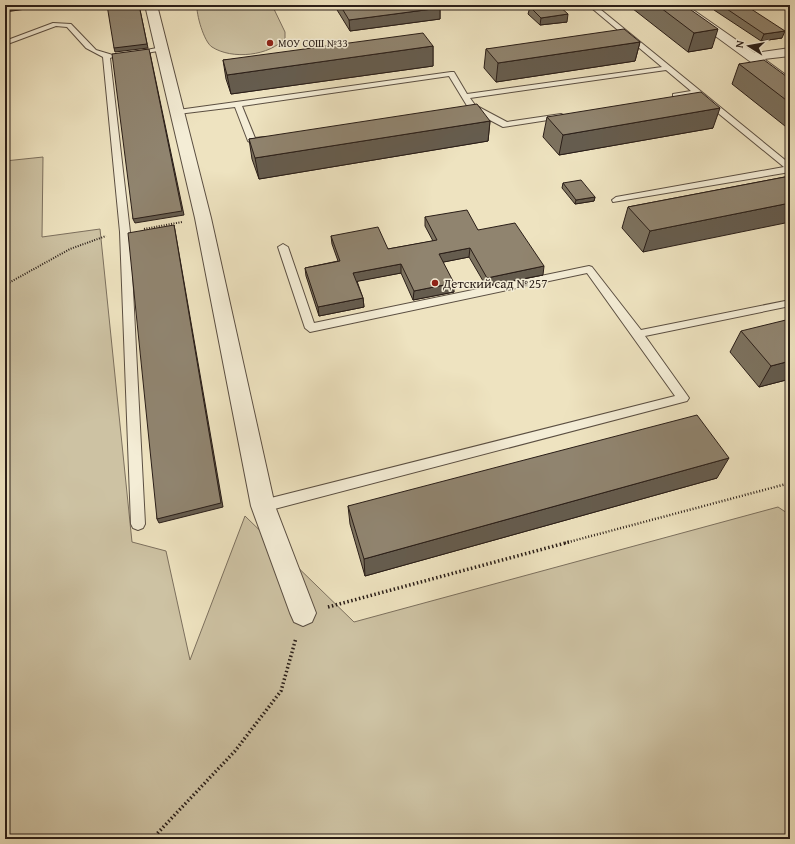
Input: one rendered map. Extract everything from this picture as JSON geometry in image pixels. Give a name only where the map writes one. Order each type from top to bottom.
[{"type":"street","points":[[151,5],[203,218],[263,506],[303,613]]},
{"type":"street","points":[[679,5],[790,84]]},
{"type":"street","points":[[752,57],[790,52]]},
{"type":"lane","points":[[591,5],[790,168]]},
{"type":"lane","points":[[5,43],[55,24],[69,26],[91,50],[106,57],[162,49]]},
{"type":"lane","points":[[106,57],[125,232],[138,524]]},
{"type":"lane","points":[[466,96],[668,68]]},
{"type":"lane","points":[[178,112],[452,74],[466,96],[468,108],[506,125],[567,115]]},
{"type":"lane","points":[[668,97],[698,92]]},
{"type":"lane","points":[[238,104],[252,141],[276,137]]},
{"type":"lane","points":[[616,200],[790,168]]},
{"type":"lane","points":[[263,506],[683,398],[638,334],[589,269],[310,328],[283,246]]},
{"type":"lane","points":[[638,334],[790,302]]},
{"type":"path","points":[[5,285],[70,249],[102,237],[203,218]]},
{"type":"path","points":[[152,839],[235,751],[281,691],[303,613],[790,483]]},
{"type":"shaded area","points":[[197,5],[272,5],[285,32],[285,38],[270,49],[261,52],[240,55],[220,51],[209,44],[203,34],[199,21]]},
{"type":"shaded area","points":[[43,157],[42,237],[100,229],[132,542],[166,551],[190,660],[245,516],[354,622],[778,507],[790,515],[790,839],[5,839],[5,161]]},
{"type":"building","points":[[5,5],[24,5],[5,8]]},
{"type":"building","points":[[107,5],[139,5],[147,44],[114,48]]},
{"type":"building","points":[[340,5],[437,5],[440,8],[349,20]]},
{"type":"building","points":[[558,5],[568,14],[541,18],[530,7]]},
{"type":"building","points":[[657,5],[684,5],[718,29],[694,33]]},
{"type":"building","points":[[721,5],[745,5],[785,31],[764,34]]},
{"type":"building","points":[[624,29],[640,42],[498,63],[486,49]]},
{"type":"building","points":[[423,33],[433,46],[227,75],[223,60]]},
{"type":"building","points":[[149,49],[182,211],[133,219],[112,54]]},
{"type":"building","points":[[764,60],[790,79],[790,103],[739,64]]},
{"type":"building","points":[[701,92],[720,108],[563,135],[547,117]]},
{"type":"building","points":[[477,104],[490,121],[255,158],[249,139]]},
{"type":"building","points":[[790,176],[790,203],[650,231],[628,207]]},
{"type":"building","points":[[581,180],[595,197],[576,200],[563,183]]},
{"type":"building","points":[[467,210],[478,230],[515,223],[544,266],[487,278],[470,248],[439,254],[454,283],[414,291],[401,264],[353,273],[363,298],[318,307],[305,268],[340,261],[331,236],[378,227],[388,249],[437,240],[425,217]]},
{"type":"building","points":[[174,225],[221,503],[157,519],[128,233]]},
{"type":"building","points":[[790,319],[790,361],[771,366],[741,331]]},
{"type":"building","points":[[697,415],[729,458],[364,559],[348,506]]},
{"type":"place","name":"МОУ СОШ №33","points":[[270,43]]},
{"type":"place","name":"Детский сад №257","points":[[435,283]]}]
